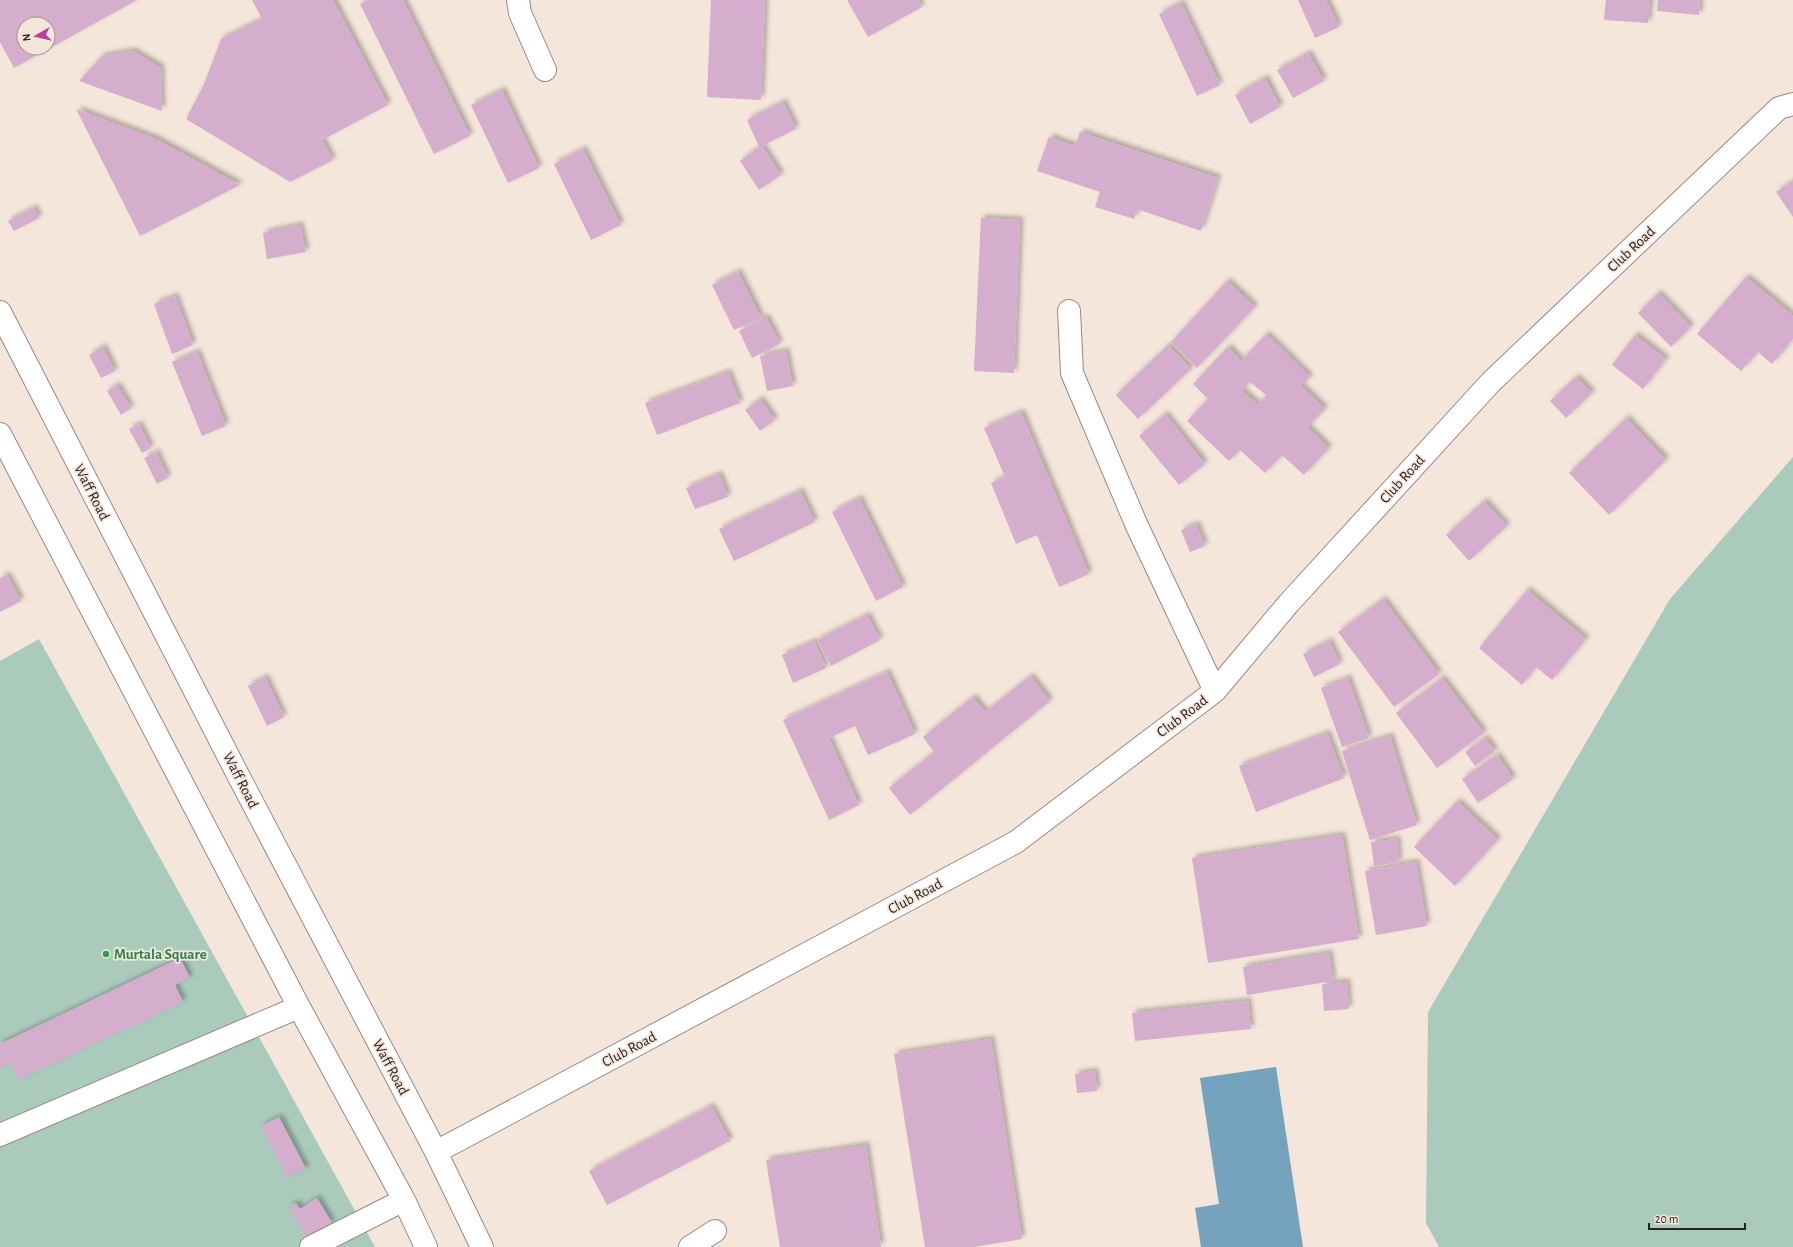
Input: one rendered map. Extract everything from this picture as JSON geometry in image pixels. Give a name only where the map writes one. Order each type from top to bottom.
[{"type":"street","points":[[518,0],[520,13],[545,70]]},
{"type":"street","name":"Club Road","points":[[436,1152],[1016,842],[1215,691],[1289,603],[1491,382],[1779,108],[1793,104]]},
{"type":"street","points":[[1069,311],[1072,373],[1137,526],[1215,691]]},
{"type":"street","name":"Waff Road","points":[[0,312],[235,768],[436,1152],[482,1247]]},
{"type":"street","points":[[0,434],[299,1007],[404,1200],[426,1247]]},
{"type":"street","points":[[0,1135],[299,1007]]},
{"type":"street","points":[[311,1247],[404,1200]]},
{"type":"street","points":[[690,1247],[716,1231]]},
{"type":"green space","points":[[1793,457],[1793,1247],[1439,1247],[1426,1223],[1428,1012],[1670,599]]},
{"type":"green space","name":"Murtala Square","points":[[39,639],[375,1247],[0,1247],[0,661]]},
{"type":"water","points":[[1276,1067],[1303,1247],[1201,1247],[1195,1208],[1219,1204],[1200,1078]]},
{"type":"building","points":[[0,0],[137,0],[56,45],[56,16],[16,16],[16,56],[36,56],[14,68],[0,42]]},
{"type":"building","points":[[252,0],[333,0],[388,105],[322,140],[333,160],[290,182],[186,119],[204,84],[221,39],[262,19]]},
{"type":"building","points":[[368,0],[403,0],[470,136],[434,154],[360,4]]},
{"type":"building","points":[[711,0],[765,0],[761,100],[707,97]]},
{"type":"building","points":[[847,0],[918,0],[922,7],[868,37]]},
{"type":"building","points":[[1298,0],[1326,0],[1339,27],[1315,38]]},
{"type":"building","points":[[1606,0],[1650,0],[1648,23],[1604,20]]},
{"type":"building","points":[[1658,0],[1700,0],[1699,15],[1657,11]]},
{"type":"building","points":[[1181,3],[1220,85],[1197,96],[1159,14]]},
{"type":"building","points":[[133,51],[161,68],[162,111],[79,81],[102,56]]},
{"type":"building","points":[[1308,53],[1324,81],[1293,98],[1277,70]]},
{"type":"building","points":[[1265,78],[1280,107],[1250,124],[1235,95]]},
{"type":"building","points":[[502,90],[539,168],[508,183],[471,105]]},
{"type":"building","points":[[783,102],[796,129],[762,146],[781,175],[759,190],[740,161],[759,147],[747,120]]},
{"type":"building","points":[[76,109],[156,139],[240,185],[140,236]]},
{"type":"building","points":[[1080,132],[1218,178],[1201,231],[1137,209],[1134,219],[1095,207],[1100,192],[1037,171],[1049,137],[1075,146]]},
{"type":"building","points":[[583,149],[621,225],[591,240],[554,164]]},
{"type":"building","points":[[1793,181],[1793,217],[1776,192]]},
{"type":"building","points":[[34,208],[39,218],[14,231],[8,221]]},
{"type":"building","points":[[981,218],[1020,220],[1014,373],[974,371]]},
{"type":"building","points":[[300,225],[306,252],[267,259],[263,233]]},
{"type":"building","points":[[738,272],[761,318],[734,330],[712,285]]},
{"type":"building","points":[[1746,277],[1793,316],[1793,339],[1772,364],[1758,352],[1741,371],[1697,334]]},
{"type":"building","points":[[1227,281],[1255,307],[1197,368],[1171,342]]},
{"type":"building","points":[[1658,293],[1691,327],[1671,347],[1638,313]]},
{"type":"building","points":[[175,296],[193,345],[172,354],[154,304]]},
{"type":"building","points":[[766,317],[780,344],[752,358],[739,331]]},
{"type":"building","points":[[1266,334],[1310,377],[1301,386],[1325,409],[1307,427],[1329,448],[1304,475],[1282,455],[1265,473],[1240,450],[1229,461],[1187,421],[1208,399],[1193,384],[1228,347],[1241,361]],"holes":[[[1250,382],[1266,395],[1258,405],[1242,391]]]},
{"type":"building","points":[[1635,335],[1666,359],[1643,389],[1612,365]]},
{"type":"building","points":[[1168,345],[1191,369],[1138,419],[1116,395]]},
{"type":"building","points":[[103,347],[115,371],[101,378],[89,355]]},
{"type":"building","points":[[786,351],[793,386],[767,391],[760,356]]},
{"type":"building","points":[[197,352],[226,426],[202,436],[172,362]]},
{"type":"building","points":[[728,372],[740,403],[657,435],[645,403]]},
{"type":"building","points":[[1576,377],[1592,393],[1566,418],[1550,401]]},
{"type":"building","points":[[117,385],[131,408],[121,415],[107,391]]},
{"type":"building","points":[[760,399],[775,420],[760,431],[745,410]]},
{"type":"building","points":[[1021,412],[1089,574],[1059,587],[1037,535],[1016,544],[991,483],[1005,477],[984,428]]},
{"type":"building","points":[[1165,414],[1205,464],[1179,485],[1139,436]]},
{"type":"building","points":[[1626,418],[1666,460],[1609,515],[1569,473]]},
{"type":"building","points":[[139,424],[151,448],[142,453],[129,429]]},
{"type":"building","points":[[156,452],[168,478],[157,484],[144,458]]},
{"type":"building","points":[[719,474],[728,497],[695,509],[686,488]]},
{"type":"building","points":[[800,491],[815,522],[734,561],[719,529]]},
{"type":"building","points":[[859,498],[903,587],[876,601],[832,512]]},
{"type":"building","points":[[1484,501],[1507,526],[1469,561],[1446,535]]},
{"type":"building","points":[[1196,524],[1205,546],[1190,552],[1181,530]]},
{"type":"building","points":[[7,575],[21,601],[0,612],[0,578]]},
{"type":"building","points":[[1527,590],[1586,639],[1552,680],[1536,667],[1522,685],[1479,648]]},
{"type":"building","points":[[1383,599],[1439,674],[1394,707],[1338,632]]},
{"type":"building","points":[[867,615],[880,640],[831,666],[817,640]]},
{"type":"building","points":[[814,641],[826,668],[793,683],[782,655]]},
{"type":"building","points":[[1329,641],[1340,664],[1314,677],[1303,654]]},
{"type":"building","points":[[887,672],[915,734],[868,755],[855,726],[829,738],[859,805],[829,820],[783,720]]},
{"type":"building","points":[[1030,676],[1050,701],[910,815],[889,788],[934,752],[923,737],[973,697],[985,712]]},
{"type":"building","points":[[265,677],[284,717],[267,726],[248,686]]},
{"type":"building","points":[[1348,678],[1369,738],[1342,747],[1321,688]]},
{"type":"building","points":[[1442,678],[1484,733],[1437,768],[1396,713]]},
{"type":"building","points":[[1327,733],[1344,778],[1256,812],[1239,766]]},
{"type":"building","points":[[1390,736],[1417,825],[1370,840],[1342,751]]},
{"type":"building","points":[[1485,738],[1495,751],[1475,766],[1465,752]]},
{"type":"building","points":[[1497,755],[1513,779],[1478,803],[1462,779]]},
{"type":"building","points":[[1457,801],[1498,840],[1455,886],[1414,847]]},
{"type":"building","points":[[1342,835],[1359,939],[1208,963],[1192,858]]},
{"type":"building","points":[[1397,839],[1399,862],[1374,866],[1371,842]]},
{"type":"building","points":[[1416,862],[1427,926],[1376,935],[1365,871]]},
{"type":"building","points":[[1329,953],[1333,981],[1247,995],[1243,967]]},
{"type":"building","points":[[180,958],[190,978],[175,985],[183,1002],[18,1080],[10,1063],[0,1068],[0,1044]]},
{"type":"building","points":[[1347,982],[1349,1009],[1324,1011],[1322,984]]},
{"type":"building","points":[[1248,1001],[1251,1029],[1135,1041],[1132,1013]]},
{"type":"building","points":[[991,1039],[1022,1239],[974,1247],[925,1247],[894,1054]]},
{"type":"building","points":[[1095,1071],[1097,1091],[1077,1093],[1075,1074]]},
{"type":"building","points":[[711,1106],[730,1141],[607,1205],[589,1171]]},
{"type":"building","points":[[279,1117],[306,1169],[287,1178],[261,1126]]},
{"type":"building","points":[[866,1145],[881,1247],[780,1247],[766,1160]]},
{"type":"building","points":[[317,1198],[332,1223],[307,1238],[289,1207],[296,1203],[300,1209]]},
{"type":"place","name":"Murtala Square","points":[[106,954]]}]
